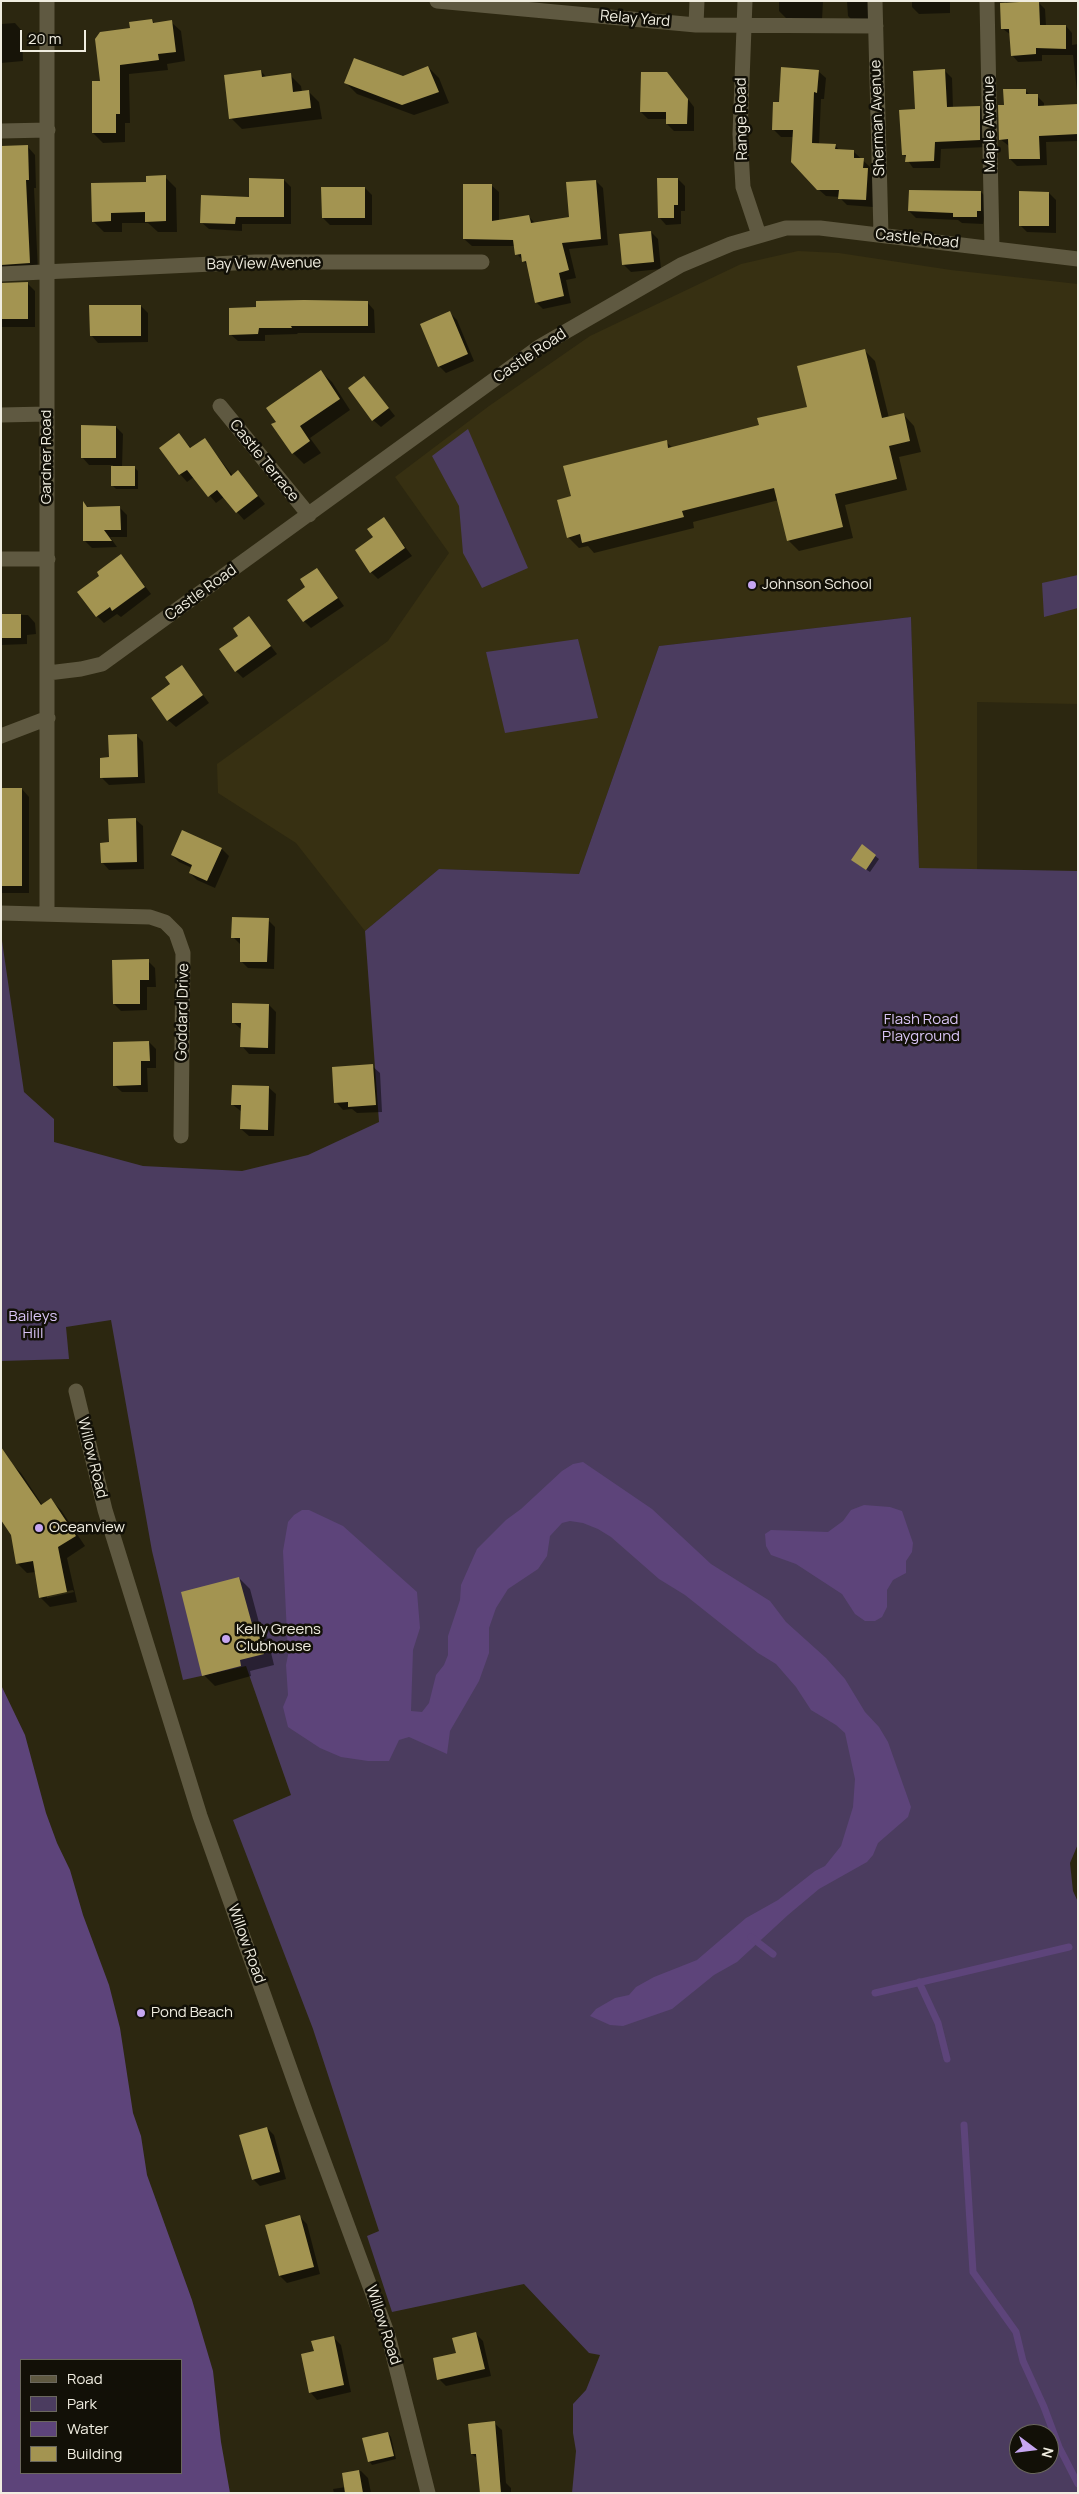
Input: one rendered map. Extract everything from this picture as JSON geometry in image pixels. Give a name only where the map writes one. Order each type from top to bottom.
[{"type":"street","name":"Gardner Road","points":[[47,1],[47,913]]},
{"type":"street","name":"Relay Yard","points":[[437,1],[696,25],[876,26]]},
{"type":"street","points":[[696,25],[697,1]]},
{"type":"street","name":"Range Road","points":[[745,1],[740,134],[743,187],[759,235]]},
{"type":"street","name":"Sherman Avenue","points":[[875,1],[882,235]]},
{"type":"street","name":"Maple Avenue","points":[[987,1],[992,247]]},
{"type":"street","points":[[1,131],[48,130]]},
{"type":"street","name":"Castle Road","points":[[48,673],[102,664],[539,347],[681,265],[731,244],[786,228],[820,228],[992,247],[1078,259]]},
{"type":"street","name":"Bay View Avenue","points":[[1,274],[255,262],[482,262]]},
{"type":"street","name":"Castle Terrace","points":[[220,406],[309,515]]},
{"type":"street","points":[[1,415],[47,414]]},
{"type":"street","points":[[1,559],[48,558]]},
{"type":"street","points":[[1,736],[48,718]]},
{"type":"street","name":"Goddard Drive","points":[[1,913],[150,917],[165,922],[176,933],[183,953],[181,1136]]},
{"type":"street","name":"Willow Road","points":[[76,1392],[104,1510],[200,1816],[388,2334],[428,2493]]},
{"type":"shaded area","name":"Johnson School","points":[[798,251],[839,253],[951,270],[1078,284],[1078,704],[977,702],[977,870],[919,869],[911,617],[659,646],[579,874],[439,869],[365,931],[296,843],[218,793],[217,764],[388,641],[449,553],[395,477],[489,406],[590,336],[741,264]]},
{"type":"green space","points":[[468,429],[528,568],[482,588],[463,553],[459,506],[432,456]]},
{"type":"green space","points":[[1078,575],[1078,608],[1044,617],[1042,583]]},
{"type":"green space","points":[[911,617],[919,868],[1078,871],[1078,1844],[1070,1863],[1073,1891],[1078,1902],[1078,2493],[572,2493],[576,2451],[573,2433],[573,2404],[586,2390],[600,2355],[589,2353],[524,2284],[392,2312],[367,2236],[379,2231],[313,2029],[233,1820],[291,1795],[246,1666],[183,1680],[152,1551],[111,1320],[66,1327],[69,1359],[1,1361],[1,934],[24,1092],[54,1119],[54,1142],[143,1166],[242,1171],[308,1155],[379,1122],[365,931],[439,869],[579,874],[659,646]]},
{"type":"green space","points":[[578,639],[598,718],[505,733],[486,652]]},
{"type":"water","points":[[583,1462],[652,1509],[711,1564],[770,1601],[786,1622],[826,1658],[845,1679],[865,1712],[879,1727],[888,1742],[911,1807],[908,1817],[878,1843],[873,1855],[867,1862],[819,1889],[737,1962],[714,1975],[672,2009],[623,2026],[610,2025],[590,2016],[596,2009],[615,1998],[629,1995],[636,1987],[654,1977],[697,1960],[746,1918],[778,1900],[815,1871],[825,1866],[841,1846],[853,1807],[855,1779],[845,1733],[836,1725],[811,1710],[796,1687],[776,1664],[758,1653],[685,1595],[659,1579],[611,1537],[583,1523],[570,1521],[562,1523],[550,1536],[547,1556],[538,1569],[508,1589],[496,1608],[489,1628],[489,1653],[479,1681],[450,1731],[447,1754],[409,1737],[399,1740],[389,1761],[368,1761],[341,1757],[320,1748],[288,1727],[283,1707],[288,1695],[286,1665],[288,1655],[283,1551],[288,1522],[294,1515],[302,1510],[309,1510],[343,1526],[417,1592],[420,1628],[413,1650],[411,1711],[422,1712],[429,1703],[436,1675],[444,1665],[448,1655],[448,1636],[460,1600],[461,1585],[477,1549],[506,1520],[521,1509],[562,1471],[573,1464]]},
{"type":"water","points":[[864,1505],[890,1507],[902,1511],[913,1543],[912,1552],[906,1561],[906,1573],[893,1580],[887,1590],[887,1607],[882,1617],[875,1621],[865,1621],[855,1614],[842,1594],[796,1564],[771,1555],[766,1546],[765,1534],[771,1530],[828,1532],[843,1521],[851,1510]]},
{"type":"water","points":[[1,1685],[25,1735],[46,1813],[57,1843],[70,1870],[83,1915],[109,1985],[120,2028],[133,2113],[141,2136],[147,2175],[192,2300],[213,2371],[221,2442],[230,2493],[1,2493]]},
{"type":"building","points":[[1039,1],[1040,25],[1066,25],[1066,49],[1036,48],[1036,54],[1011,56],[1009,29],[1001,29],[1000,3]]},
{"type":"building","points":[[152,19],[153,23],[172,20],[176,52],[158,54],[159,60],[120,65],[120,114],[116,114],[116,133],[92,133],[92,81],[100,81],[95,39],[100,32],[130,28],[129,22]]},
{"type":"building","points":[[354,58],[403,76],[428,66],[439,92],[402,105],[344,83]]},
{"type":"building","points":[[781,67],[819,70],[817,93],[814,92],[812,143],[836,144],[835,149],[854,150],[854,158],[864,158],[863,168],[868,168],[866,200],[838,199],[839,190],[817,190],[791,162],[793,130],[772,130],[773,102],[779,102]]},
{"type":"building","points":[[945,69],[947,107],[980,106],[980,140],[935,142],[934,161],[905,162],[906,155],[902,155],[899,110],[915,109],[913,71]]},
{"type":"building","points":[[261,70],[262,77],[291,73],[293,92],[309,90],[311,108],[229,119],[224,75]]},
{"type":"building","points":[[641,72],[667,72],[688,99],[687,124],[666,124],[666,112],[640,112]]},
{"type":"building","points":[[1003,89],[1026,89],[1026,94],[1038,94],[1038,106],[1078,104],[1078,134],[1039,136],[1040,159],[1009,159],[1008,139],[999,140],[998,105],[1004,105]]},
{"type":"building","points":[[28,145],[29,180],[26,180],[30,263],[1,265],[1,146]]},
{"type":"building","points":[[166,175],[166,221],[145,222],[145,212],[111,213],[111,221],[92,222],[91,183],[146,182],[146,176]]},
{"type":"building","points":[[249,178],[284,179],[284,217],[236,217],[235,224],[200,223],[201,195],[249,197]]},
{"type":"building","points":[[657,178],[678,178],[678,205],[674,205],[674,218],[658,218]]},
{"type":"building","points":[[596,180],[601,239],[562,243],[569,270],[559,273],[564,296],[535,303],[526,261],[522,262],[521,254],[515,255],[513,240],[463,239],[463,184],[492,184],[492,221],[529,215],[531,223],[569,217],[566,182]]},
{"type":"building","points":[[321,187],[365,187],[365,218],[322,218]]},
{"type":"building","points":[[909,190],[981,191],[981,211],[977,211],[977,217],[953,217],[953,213],[908,211]]},
{"type":"building","points":[[1019,191],[1049,192],[1049,226],[1019,226]]},
{"type":"building","points":[[651,231],[654,262],[622,265],[619,234]]},
{"type":"building","points":[[28,282],[28,319],[1,319],[1,283]]},
{"type":"building","points":[[256,301],[368,301],[368,326],[259,328],[258,334],[229,335],[229,308],[256,307]]},
{"type":"building","points":[[89,305],[141,305],[141,336],[90,336]]},
{"type":"building","points":[[450,311],[468,354],[438,367],[420,324]]},
{"type":"building","points":[[865,349],[882,418],[904,413],[910,441],[889,446],[897,479],[835,494],[843,527],[787,541],[774,488],[682,511],[684,517],[582,543],[580,534],[567,538],[557,500],[571,496],[563,466],[667,440],[668,448],[759,425],[757,418],[807,407],[797,366]]},
{"type":"building","points":[[321,370],[340,399],[300,426],[310,441],[292,454],[271,424],[276,422],[266,408]]},
{"type":"building","points":[[364,376],[389,408],[372,421],[348,388]]},
{"type":"building","points":[[81,425],[116,426],[116,458],[81,458]]},
{"type":"building","points":[[179,433],[190,448],[205,438],[231,476],[238,470],[258,496],[236,513],[217,490],[208,497],[187,470],[179,475],[159,448]]},
{"type":"building","points":[[111,466],[135,466],[135,486],[111,486]]},
{"type":"building","points":[[83,501],[87,507],[120,506],[121,530],[104,530],[112,541],[83,541]]},
{"type":"building","points":[[384,517],[405,548],[370,573],[355,550],[373,537],[367,529]]},
{"type":"building","points":[[121,554],[145,587],[112,611],[110,607],[96,617],[77,592],[99,576],[97,572]]},
{"type":"building","points":[[317,568],[338,598],[303,622],[287,600],[305,587],[300,579]]},
{"type":"building","points":[[1,614],[21,614],[21,638],[1,638]]},
{"type":"building","points":[[249,616],[271,646],[235,672],[219,649],[238,636],[233,628]]},
{"type":"building","points":[[182,665],[203,695],[167,721],[151,698],[170,684],[165,677]]},
{"type":"building","points":[[137,734],[138,777],[100,778],[100,758],[109,757],[108,735]]},
{"type":"building","points":[[1,788],[22,788],[22,886],[1,886]]},
{"type":"building","points":[[136,818],[137,862],[101,863],[100,843],[109,842],[108,819]]},
{"type":"building","points":[[182,830],[222,848],[207,881],[189,873],[192,865],[171,855]]},
{"type":"building","points":[[862,844],[876,855],[866,870],[851,860]]},
{"type":"building","points":[[232,917],[269,918],[267,962],[240,962],[240,938],[231,938]]},
{"type":"building","points":[[149,959],[149,980],[140,980],[140,1004],[113,1004],[112,960]]},
{"type":"building","points":[[232,1003],[269,1004],[268,1048],[240,1047],[241,1023],[232,1023]]},
{"type":"building","points":[[149,1041],[150,1061],[141,1061],[141,1085],[113,1086],[113,1042]]},
{"type":"building","points":[[373,1064],[376,1105],[348,1107],[348,1102],[334,1103],[332,1067]]},
{"type":"building","points":[[232,1085],[269,1086],[268,1130],[240,1129],[241,1105],[231,1105]]},
{"type":"building","name":"Oceanview","points":[[1,1447],[41,1505],[51,1498],[76,1536],[58,1547],[67,1592],[39,1598],[33,1561],[16,1564],[11,1535],[1,1520]]},
{"type":"building","name":"Kelly Greens Clubhouse","points":[[239,1577],[252,1624],[256,1623],[264,1654],[240,1660],[241,1666],[202,1676],[181,1592]]},
{"type":"building","points":[[267,2127],[280,2172],[252,2180],[239,2135]]},
{"type":"building","points":[[300,2215],[314,2267],[279,2276],[265,2225]]},
{"type":"building","points":[[476,2332],[485,2369],[437,2380],[433,2358],[456,2353],[452,2338]]},
{"type":"building","points":[[334,2336],[344,2385],[309,2393],[301,2354],[314,2351],[311,2341]]},
{"type":"building","points":[[495,2421],[501,2493],[480,2493],[476,2454],[471,2454],[468,2424]]},
{"type":"building","points":[[388,2432],[394,2456],[368,2462],[362,2438]]},
{"type":"building","points":[[359,2470],[363,2493],[345,2493],[342,2473]]},
{"type":"waterway","points":[[751,1937],[773,1954]]},
{"type":"waterway","points":[[875,1993],[1069,1947]]},
{"type":"waterway","points":[[919,1982],[938,2023],[947,2059]]},
{"type":"waterway","points":[[964,2125],[973,2272],[1016,2332],[1023,2361],[1044,2407],[1059,2447],[1078,2484]]},
{"type":"place","name":"Johnson School","points":[[752,585]]},
{"type":"place","name":"Oceanview","points":[[39,1528]]},
{"type":"place","name":"Kelly Greens Clubhouse","points":[[226,1639]]},
{"type":"place","name":"Pond Beach","points":[[141,2013]]},
{"type":"park label","name":"Flash Road Playground","points":[[921,1028]]},
{"type":"park label","name":"Baileys Hill","points":[[33,1326]]}]
